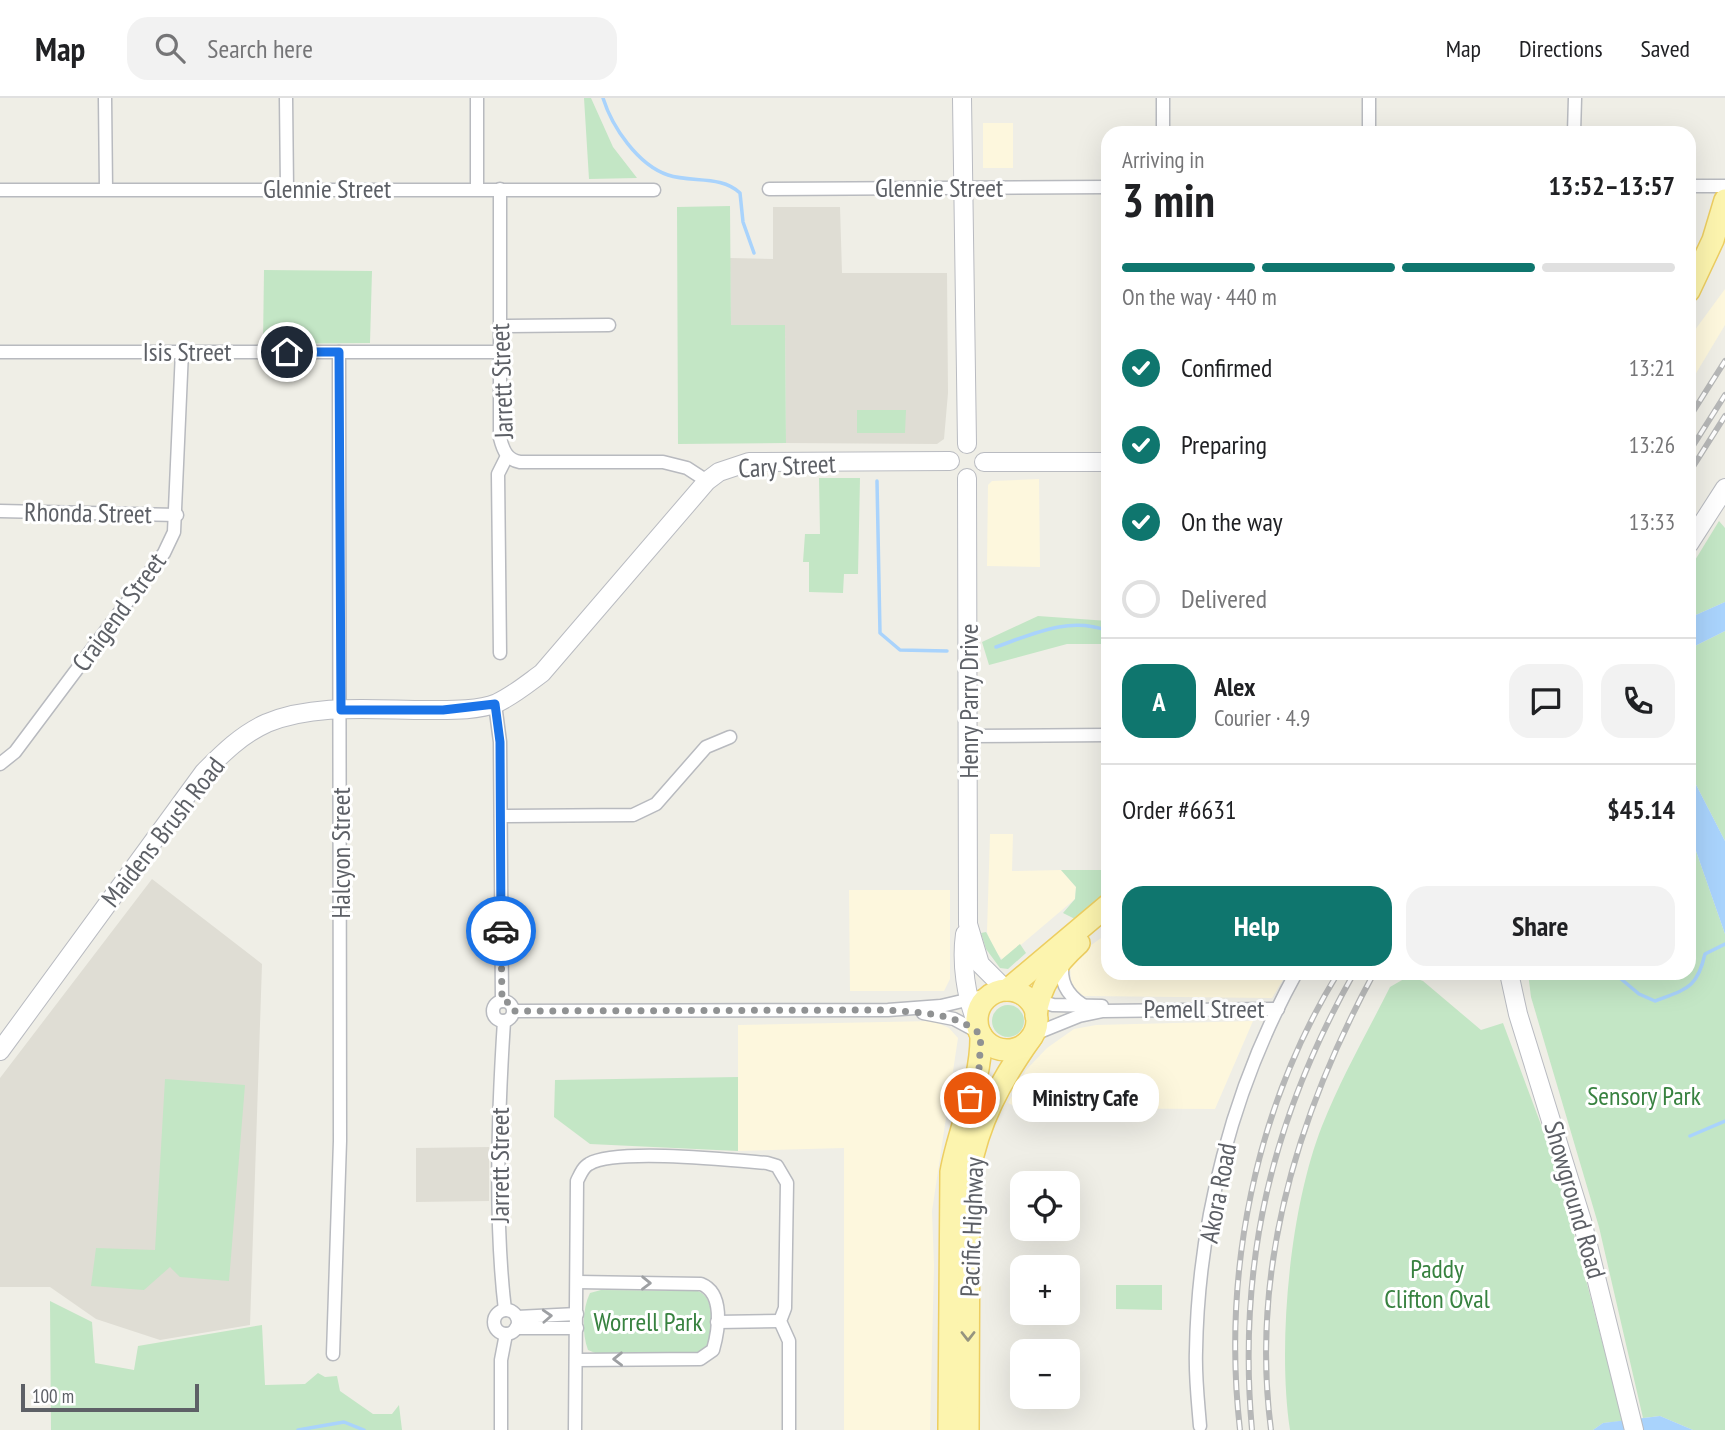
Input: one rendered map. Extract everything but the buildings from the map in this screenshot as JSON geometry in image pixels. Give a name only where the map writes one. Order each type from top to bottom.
[{"type":"main road","points":[[1696,276],[1713,240],[1725,200]]},
{"type":"main road","points":[[1101,913],[1021,1008],[1019,1047],[1005,1050],[991,1045],[979,1031],[979,1009],[1021,1008],[1065,957],[1101,926]]},
{"type":"main road","name":"Pacific Highway","points":[[968,1430],[969,1174],[975,1143],[992,1101],[1021,1008]]},
{"type":"main road","name":"Pacific Highway","points":[[949,1430],[951,1172],[958,1135],[979,1069],[979,1031]]},
{"type":"street","points":[[105,98],[106,189]]},
{"type":"street","points":[[286,98],[287,189]]},
{"type":"street","points":[[477,98],[477,188]]},
{"type":"street","points":[[962,98],[967,444]]},
{"type":"street","points":[[1163,98],[1163,126]]},
{"type":"street","points":[[1369,98],[1369,126]]},
{"type":"street","points":[[1574,98],[1574,126]]},
{"type":"street","points":[[1696,186],[1725,186]]},
{"type":"street","name":"Glennie Street","points":[[769,189],[1101,187]]},
{"type":"street","name":"Jarrett Street","points":[[500,189],[500,438],[507,456],[498,474],[500,653]]},
{"type":"street","name":"Glennie Street","points":[[0,190],[654,190]]},
{"type":"street","points":[[500,326],[609,326]]},
{"type":"street","name":"Craigend Street","points":[[0,764],[15,752],[164,553],[174,532],[177,515],[182,351]]},
{"type":"street","name":"Isis Street","points":[[0,352],[499,352]]},
{"type":"street","name":"Halcyon Street","points":[[332,1353],[340,1141],[339,352]]},
{"type":"street","points":[[967,444],[977,447],[984,461],[981,472],[967,478],[953,471],[950,461],[953,452],[967,444]]},
{"type":"street","name":"Cary Street","points":[[507,456],[520,463],[676,463],[707,481],[719,472],[749,462],[950,461]]},
{"type":"street","points":[[984,461],[1101,462]]},
{"type":"street","name":"Henry Parry Drive","points":[[967,478],[968,924],[963,950],[969,1000],[979,1031]]},
{"type":"street","name":"Maidens Brush Road","points":[[2,1043],[204,772],[236,741],[267,723],[293,716],[341,710],[443,710],[495,704],[518,692],[542,673],[707,481]]},
{"type":"street","points":[[1696,533],[1725,488]]},
{"type":"street","name":"Rhonda Street","points":[[0,511],[177,515]]},
{"type":"street","points":[[495,704],[499,722],[502,1001],[510,1003],[509,1016]]},
{"type":"street","points":[[969,736],[1101,735]]},
{"type":"street","points":[[501,816],[633,815],[656,804],[706,747],[730,737]]},
{"type":"street","name":"Henry Parry Drive","points":[[968,924],[980,964],[1021,1008]]},
{"type":"street","points":[[1065,957],[1061,971],[1063,983],[1072,997],[1084,1005]]},
{"type":"street","name":"Akora Road","points":[[1199,1426],[1196,1351],[1203,1268],[1220,1164],[1246,1078],[1292,980]]},
{"type":"street","name":"Showground Road","points":[[1511,980],[1582,1221],[1634,1430]]},
{"type":"street","name":"Pemell Street","points":[[509,1016],[888,1010],[941,1006],[969,1000],[1079,1016],[1130,1010],[1278,1009]]},
{"type":"street","name":"Jarrett Street","points":[[501,1430],[501,1360],[513,1326],[496,1329],[494,1322],[496,1315],[505,1310],[501,1258],[500,1084],[509,1016],[497,1020],[493,1010],[502,1001]]},
{"type":"street","name":"Pemell Street","points":[[1021,1008],[1084,1005],[1130,1010]]},
{"type":"street","name":"Pemell Street","points":[[888,1010],[947,1017],[979,1031]]},
{"type":"street","points":[[575,1430],[577,1181],[586,1165],[601,1158],[677,1157],[767,1163],[777,1166],[787,1183],[785,1308],[780,1321],[789,1341],[789,1430]]},
{"type":"street","points":[[577,1360],[700,1359],[713,1350],[717,1322],[714,1294],[709,1287],[701,1284],[578,1282]]},
{"type":"street","points":[[505,1310],[513,1326],[577,1321]]},
{"type":"street","points":[[717,1322],[780,1321]]},
{"type":"shaded area","points":[[983,123],[1013,123],[1013,168],[983,168]]},
{"type":"shaded area","points":[[773,207],[840,207],[842,273],[947,273],[948,393],[944,439],[937,444],[786,443],[785,325],[731,325],[730,258],[773,259]]},
{"type":"shaded area","points":[[1725,289],[1725,325],[1696,373],[1696,328]]},
{"type":"shaded area","points":[[1039,479],[1040,567],[987,566],[988,485],[992,481]]},
{"type":"shaded area","points":[[990,834],[1013,834],[1012,871],[1061,870],[1076,887],[1075,899],[1003,960],[993,949],[987,932]]},
{"type":"shaded area","points":[[152,879],[262,964],[250,1325],[160,1340],[96,1319],[50,1287],[0,1287],[0,1078]]},
{"type":"shaded area","points":[[849,890],[950,890],[950,979],[944,991],[850,991]]},
{"type":"shaded area","points":[[1101,938],[1101,980],[1283,980],[1272,998],[1084,996],[1075,991],[1071,981],[1070,967],[1076,956]]},
{"type":"shaded area","points":[[933,1021],[949,1028],[958,1038],[932,1211],[934,1266],[930,1430],[844,1430],[844,1148],[738,1151],[738,1025]]},
{"type":"shaded area","points":[[1253,1021],[1215,1109],[1019,1108],[1008,1103],[1026,1070],[1047,1048],[1074,1029],[1096,1025]]},
{"type":"shaded area","points":[[489,1147],[489,1201],[416,1202],[416,1148]]},
{"type":"green space","points":[[584,98],[591,98],[613,147],[637,178],[589,179]]},
{"type":"green space","points":[[730,206],[731,325],[785,325],[786,443],[678,444],[677,207]]},
{"type":"green space","points":[[264,270],[372,271],[370,343],[263,344]]},
{"type":"green space","points":[[857,410],[906,410],[905,433],[857,433]]},
{"type":"green space","points":[[819,478],[860,478],[858,574],[844,574],[843,593],[809,592],[809,562],[803,562],[805,534],[820,534]]},
{"type":"green space","points":[[1719,521],[1725,528],[1725,602],[1696,615],[1696,559]]},
{"type":"green space","points":[[1038,616],[1101,620],[1101,644],[1067,644],[989,665],[982,642]]},
{"type":"green space","points":[[1725,631],[1725,841],[1696,785],[1696,646]]},
{"type":"green space","name":"Sensory Park","points":[[1696,851],[1725,934],[1725,1430],[1693,1430],[1660,1416],[1643,1418],[1599,1227],[1531,997],[1529,980],[1696,980]]},
{"type":"green space","points":[[1061,870],[1101,870],[1101,899],[1075,919],[1063,913],[1075,899],[1076,887]]},
{"type":"green space","points":[[986,932],[1001,960],[1020,944],[1026,953],[1008,969],[1000,968],[986,949],[981,933]]},
{"type":"green space","name":"Paddy Clifton Oval","points":[[1402,980],[1420,980],[1481,1030],[1503,1023],[1555,1162],[1623,1421],[1603,1423],[1593,1430],[1290,1430],[1286,1396],[1286,1317],[1294,1235],[1302,1196],[1311,1159],[1337,1090],[1390,987]]},
{"type":"green space","points":[[1008,1005],[1019,1010],[1024,1021],[1019,1032],[1008,1037],[997,1032],[992,1021],[997,1010]]},
{"type":"green space","points":[[738,1077],[738,1151],[590,1144],[554,1117],[555,1080]]},
{"type":"green space","points":[[165,1079],[245,1085],[229,1281],[180,1277],[170,1267],[144,1290],[91,1286],[96,1248],[155,1250]]},
{"type":"green space","points":[[1116,1285],[1162,1285],[1162,1310],[1116,1309]]},
{"type":"green space","name":"Worrell Park","points":[[601,1290],[698,1291],[708,1300],[710,1307],[710,1343],[698,1354],[600,1355],[588,1350],[584,1329],[585,1306],[590,1293]]},
{"type":"green space","points":[[50,1301],[92,1322],[95,1363],[134,1370],[138,1346],[262,1325],[265,1385],[305,1384],[318,1373],[325,1377],[337,1376],[340,1391],[373,1414],[392,1414],[399,1405],[402,1430],[51,1430]]},
{"type":"water","points":[[1725,602],[1725,631],[1696,646],[1696,615]]},
{"type":"water","points":[[1696,785],[1725,841],[1725,934],[1696,851]]},
{"type":"water","points":[[1660,1416],[1693,1430],[1593,1430],[1603,1423]]},
{"type":"waterway","points":[[603,98],[620,132],[646,163],[668,175],[724,184],[740,193],[743,222],[754,253]]},
{"type":"waterway","points":[[877,481],[880,633],[900,650],[947,651]]},
{"type":"waterway","points":[[996,647],[1051,628],[1079,625],[1101,629]]},
{"type":"waterway","points":[[1696,978],[1705,954],[1725,944]]},
{"type":"waterway","points":[[1622,980],[1639,994],[1655,1001],[1675,994],[1695,980]]},
{"type":"waterway","points":[[1690,1136],[1725,1121]]},
{"type":"waterway","points":[[298,1430],[344,1422],[364,1430]]},
{"type":"railway","points":[[1696,407],[1725,361]]},
{"type":"railway","points":[[1696,441],[1725,395]]},
{"type":"railway","points":[[1696,462],[1725,416]]},
{"type":"railway","points":[[1240,1430],[1236,1311],[1241,1252],[1251,1193],[1285,1079],[1309,1025],[1334,980]]},
{"type":"railway","points":[[1252,1430],[1250,1309],[1256,1250],[1267,1193],[1301,1082],[1325,1027],[1350,980]]},
{"type":"railway","points":[[1271,1430],[1266,1370],[1268,1310],[1274,1252],[1286,1194],[1302,1137],[1323,1081],[1370,980]]},
{"type":"way so far","points":[[501,931],[502,1001],[510,1003],[514,1011],[888,1010],[938,1015],[959,1021],[981,1035],[979,1069],[970,1098]]},
{"type":"place","name":"Ministry Cafe","points":[[970,1098]]},
{"type":"route","points":[[287,352],[339,352],[341,710],[443,710],[495,704],[500,742],[501,931]]}]
